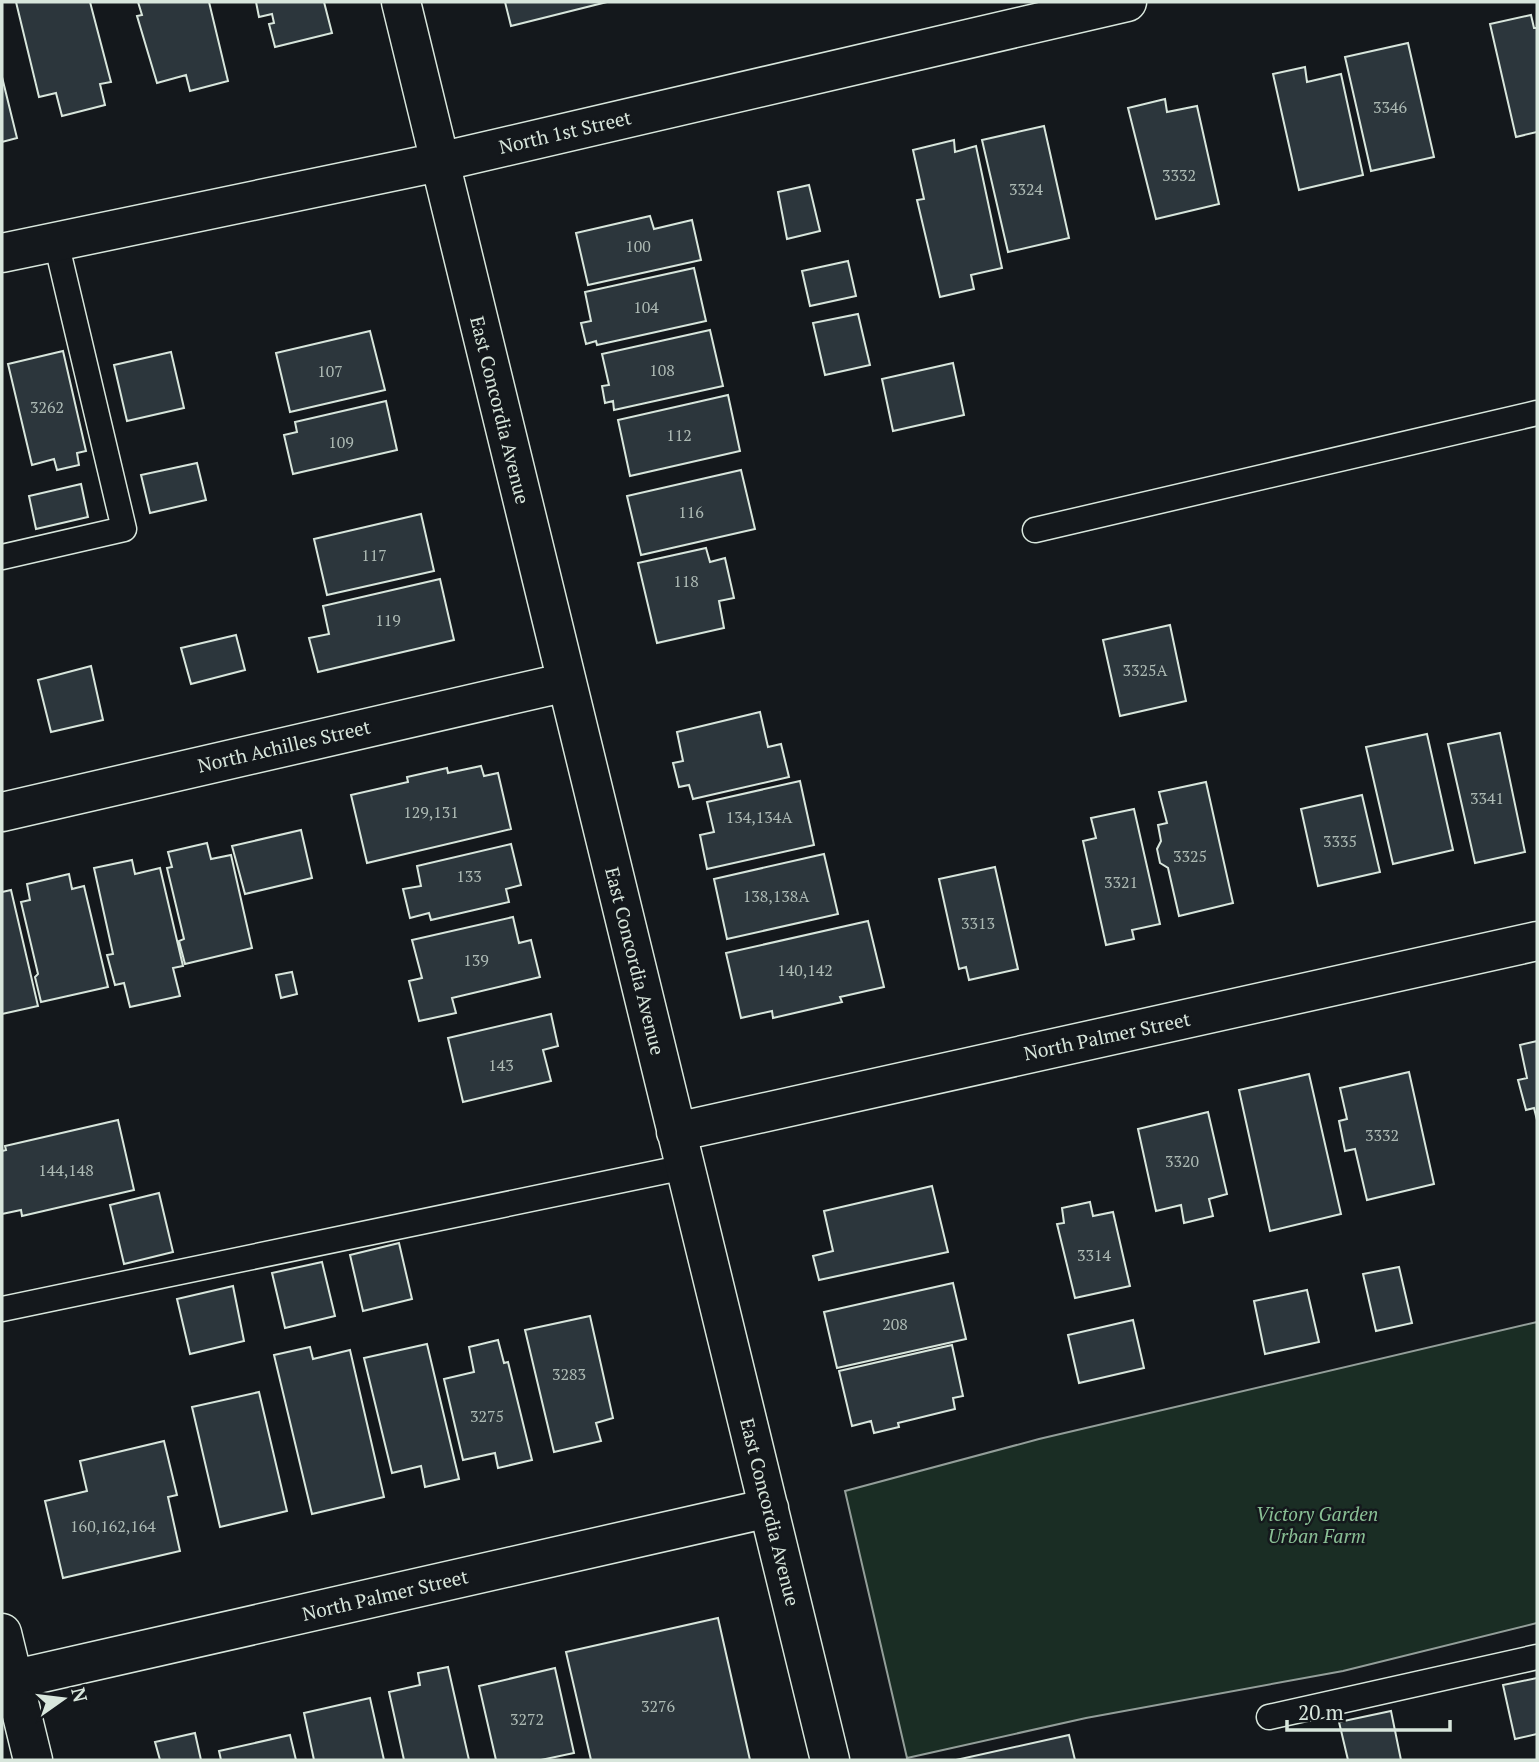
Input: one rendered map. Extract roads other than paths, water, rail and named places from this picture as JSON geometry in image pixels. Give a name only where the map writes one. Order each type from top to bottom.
[{"type":"street","name":"East Concordia Avenue","points":[[401,2],[831,1760]]},
{"type":"street","name":"North 1st Street","points":[[2,253],[439,162],[1127,2]]},
{"type":"street","name":"North Achilles Street","points":[[2,812],[566,682]]},
{"type":"street","name":"North Palmer Street","points":[[680,1149],[1537,941]]},
{"type":"street","name":"North Palmer Street","points":[[7,1680],[769,1508]]},
{"type":"street","points":[[2,1633],[7,1680],[33,1760]]},
{"type":"lane","points":[[2,557],[124,529],[56,242]]},
{"type":"lane","points":[[1035,530],[1537,413]]},
{"type":"lane","points":[[2,1309],[680,1149]]},
{"type":"lane","points":[[1269,1717],[1537,1657]]},
{"type":"park label","name":"Victory Garden Urban Farm","points":[[1317,1525]]}]
